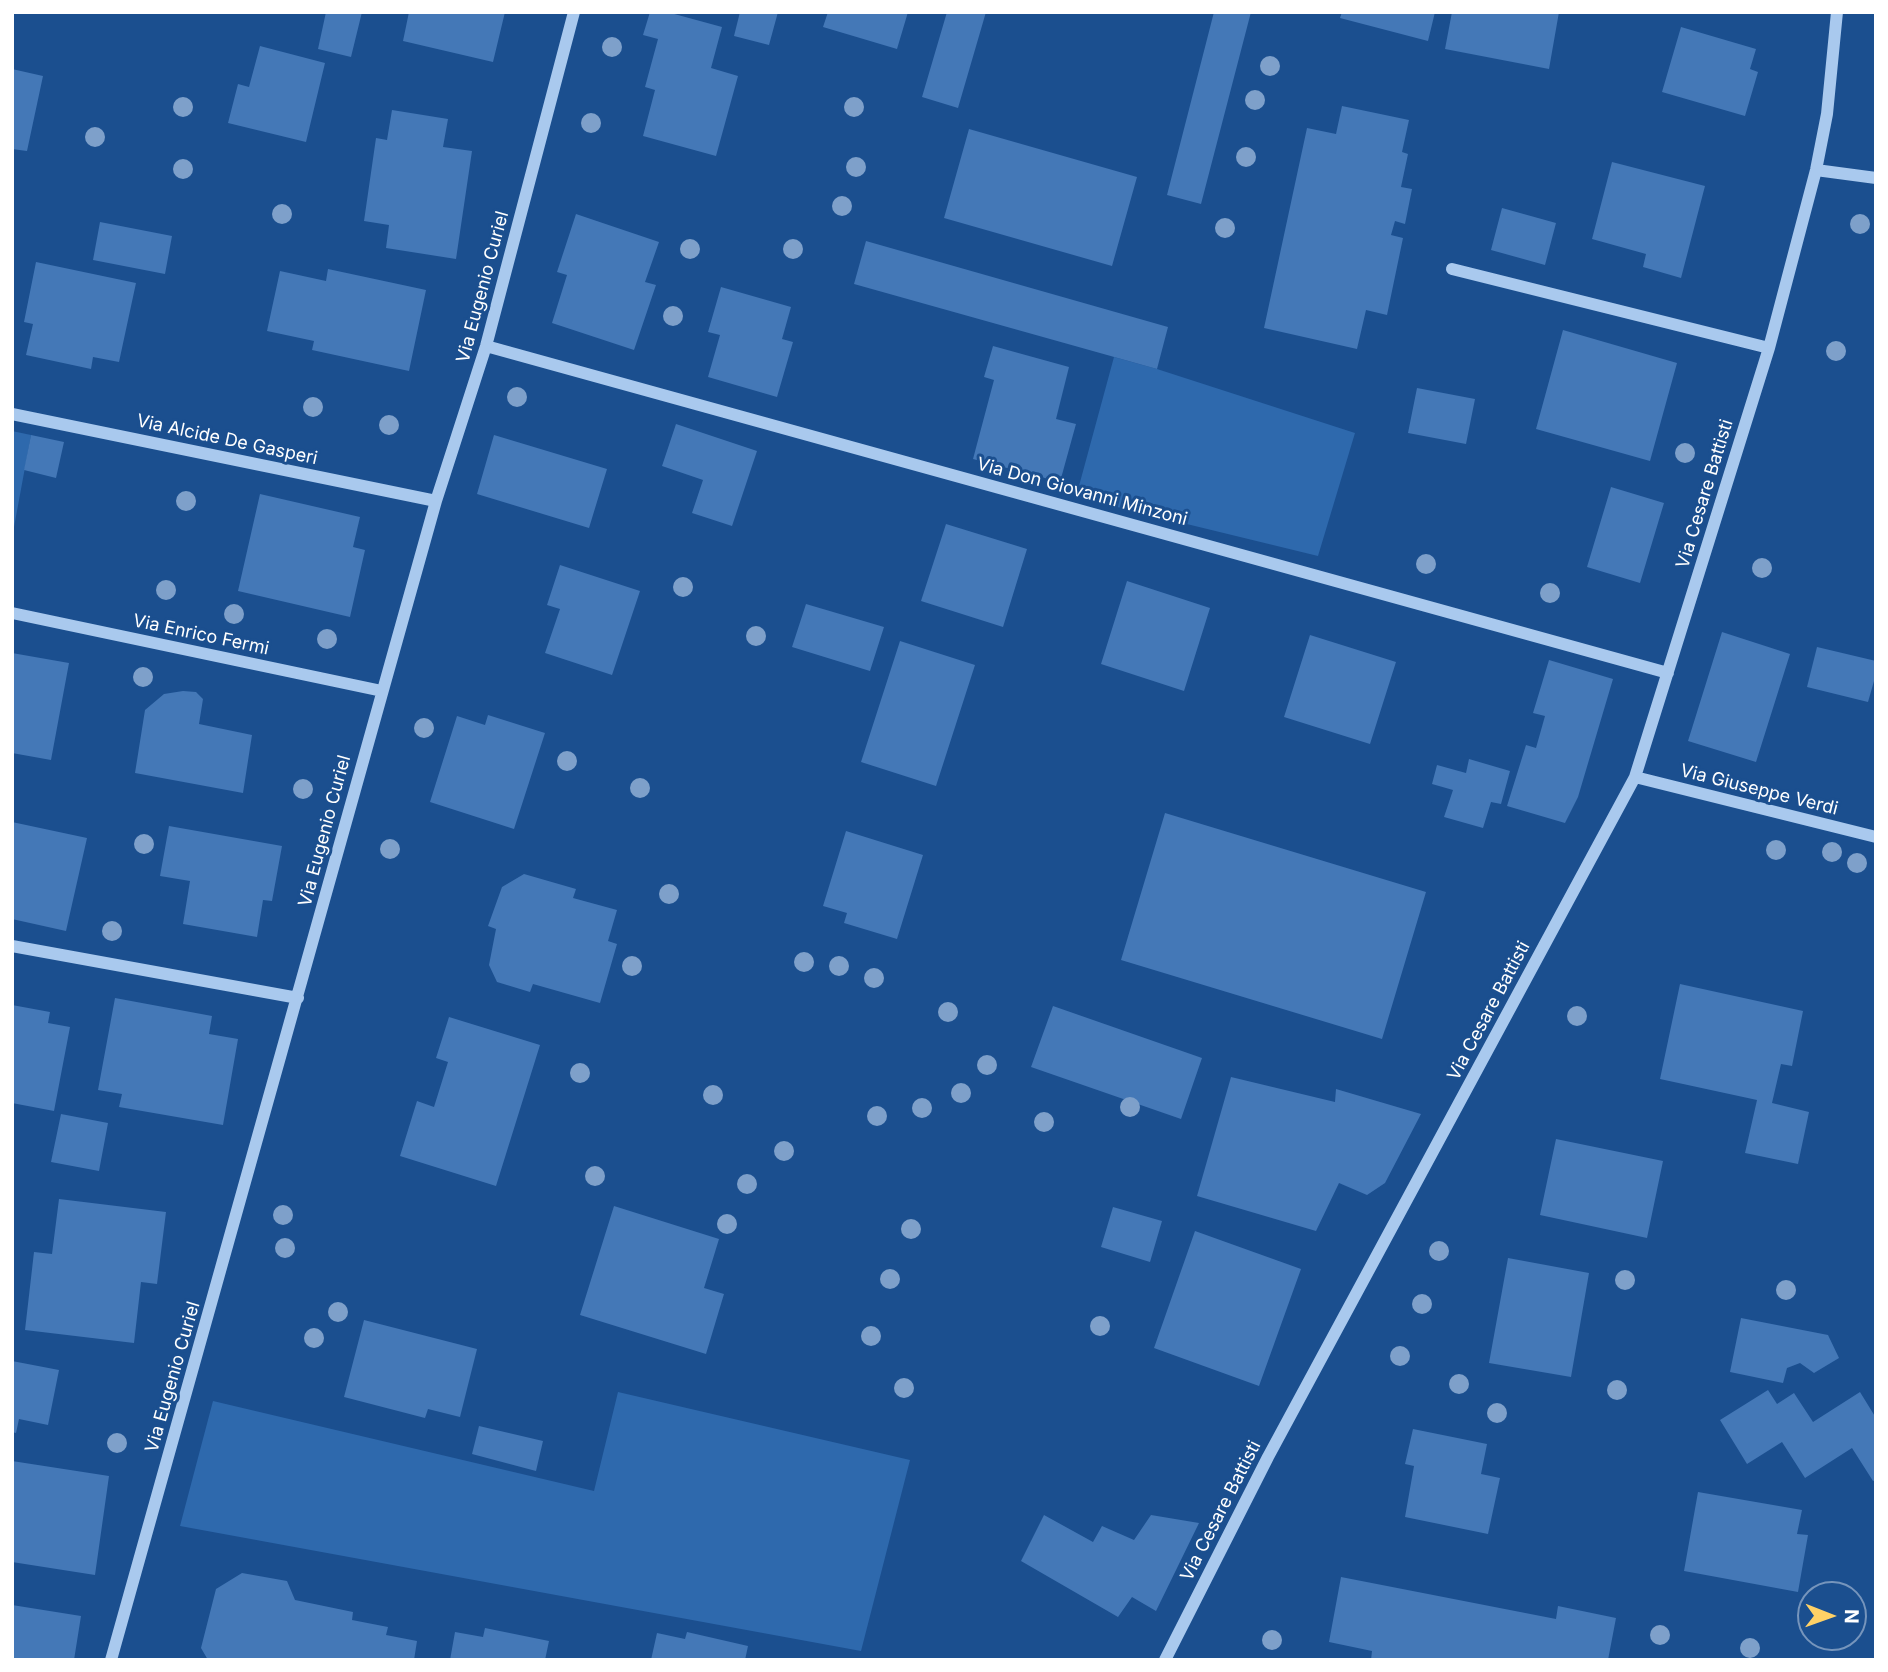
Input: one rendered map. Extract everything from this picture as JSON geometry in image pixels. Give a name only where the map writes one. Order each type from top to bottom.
[{"type":"street","name":"Via Eugenio Curiel","points":[[111,1660],[436,501],[486,346],[574,12]]},
{"type":"street","name":"Via Cesare Battisti","points":[[1165,1660],[1268,1457],[1635,777],[1769,348],[1816,170],[1827,114],[1837,12]]},
{"type":"street","points":[[1816,170],[1876,178]]},
{"type":"street","points":[[1452,269],[1769,348]]},
{"type":"street","name":"Via Don Giovanni Minzoni","points":[[486,346],[1668,673]]},
{"type":"street","name":"Via Alcide De Gasperi","points":[[12,414],[436,501]]},
{"type":"street","name":"Via Enrico Fermi","points":[[12,613],[382,691]]},
{"type":"street","name":"Via Giuseppe Verdi","points":[[1635,777],[1876,837]]},
{"type":"street","points":[[12,946],[298,998]]},
{"type":"shaded area","points":[[1114,357],[1355,433],[1318,556],[1076,497]]},
{"type":"shaded area","points":[[12,431],[31,435],[12,538]]},
{"type":"shaded area","points":[[618,1392],[910,1460],[861,1651],[180,1526],[213,1401],[594,1491]]},
{"type":"building","points":[[326,12],[362,12],[351,57],[318,49]]},
{"type":"building","points":[[409,12],[505,12],[493,62],[403,41]]},
{"type":"building","points":[[650,12],[667,12],[722,27],[711,68],[738,76],[716,156],[643,136],[655,90],[645,87],[658,39],[643,35]]},
{"type":"building","points":[[740,12],[778,12],[769,45],[734,36]]},
{"type":"building","points":[[828,12],[908,12],[897,49],[823,27]]},
{"type":"building","points":[[947,12],[986,12],[958,108],[922,97]]},
{"type":"building","points":[[1214,12],[1251,12],[1201,204],[1167,195]]},
{"type":"building","points":[[1342,12],[1435,12],[1428,41],[1340,18]]},
{"type":"building","points":[[1452,12],[1559,12],[1549,69],[1445,49]]},
{"type":"building","points":[[1681,27],[1756,49],[1750,69],[1758,72],[1745,116],[1662,92]]},
{"type":"building","points":[[260,46],[325,63],[306,142],[228,123],[238,84],[249,87]]},
{"type":"building","points":[[12,69],[43,76],[27,151],[12,149]]},
{"type":"building","points":[[1342,106],[1409,120],[1402,152],[1408,154],[1401,187],[1412,189],[1405,224],[1395,221],[1391,235],[1403,238],[1387,315],[1366,310],[1357,349],[1264,328],[1307,128],[1336,134]]},
{"type":"building","points":[[392,110],[448,119],[443,147],[472,151],[456,259],[386,248],[389,225],[364,221],[376,138],[387,140]]},
{"type":"building","points":[[969,129],[1137,177],[1112,266],[944,218]]},
{"type":"building","points":[[1612,162],[1705,186],[1681,278],[1643,267],[1646,254],[1592,239]]},
{"type":"building","points":[[1502,208],[1556,223],[1545,265],[1491,250]]},
{"type":"building","points":[[576,214],[659,242],[645,282],[656,285],[634,350],[552,323],[567,275],[557,272]]},
{"type":"building","points":[[100,222],[172,236],[165,274],[93,260]]},
{"type":"building","points":[[866,241],[1168,327],[1157,369],[854,284]]},
{"type":"building","points":[[36,262],[136,283],[119,362],[93,357],[91,369],[26,355],[33,324],[24,322]]},
{"type":"building","points":[[328,269],[426,290],[409,371],[312,350],[314,341],[267,331],[280,271],[326,281]]},
{"type":"building","points":[[721,287],[791,307],[782,339],[793,342],[777,397],[708,377],[720,335],[708,332]]},
{"type":"building","points":[[1563,330],[1677,363],[1650,461],[1536,429]]},
{"type":"building","points":[[993,346],[1069,367],[1056,419],[1076,424],[1060,482],[973,459],[994,380],[984,377]]},
{"type":"building","points":[[1417,388],[1475,399],[1466,444],[1408,433]]},
{"type":"building","points":[[676,424],[757,451],[732,526],[692,513],[703,480],[662,466]]},
{"type":"building","points":[[31,435],[64,442],[56,478],[24,470]]},
{"type":"building","points":[[494,435],[607,469],[589,528],[477,494]]},
{"type":"building","points":[[1611,487],[1664,503],[1640,583],[1587,567]]},
{"type":"building","points":[[260,494],[360,517],[353,547],[365,550],[350,617],[238,591]]},
{"type":"building","points":[[946,524],[1027,549],[1003,627],[921,601]]},
{"type":"building","points":[[560,565],[640,591],[612,675],[545,653],[560,609],[547,605]]},
{"type":"building","points":[[1127,581],[1210,608],[1184,691],[1101,664]]},
{"type":"building","points":[[806,604],[884,627],[870,671],[792,647]]},
{"type":"building","points":[[1722,632],[1790,654],[1756,762],[1688,741]]},
{"type":"building","points":[[1310,635],[1396,662],[1370,744],[1284,717]]},
{"type":"building","points":[[900,641],[975,665],[936,786],[861,762]]},
{"type":"building","points":[[1817,647],[1876,661],[1876,674],[1868,702],[1807,687]]},
{"type":"building","points":[[12,653],[69,663],[51,760],[12,753]]},
{"type":"building","points":[[1549,660],[1613,679],[1578,797],[1565,823],[1507,806],[1526,745],[1536,748],[1545,716],[1533,713]]},
{"type":"building","points":[[196,692],[203,699],[199,724],[252,735],[243,793],[135,773],[145,710],[164,694]]},
{"type":"building","points":[[488,715],[545,733],[514,829],[430,802],[457,716],[485,725]]},
{"type":"building","points":[[1469,759],[1510,771],[1501,804],[1491,802],[1483,828],[1444,817],[1453,790],[1432,784],[1437,765],[1466,773]]},
{"type":"building","points":[[1165,813],[1426,892],[1382,1039],[1121,960]]},
{"type":"building","points":[[12,822],[87,838],[66,931],[12,919]]},
{"type":"building","points":[[169,826],[282,846],[272,901],[263,900],[257,937],[183,924],[190,881],[160,876]]},
{"type":"building","points":[[846,831],[923,855],[897,939],[844,923],[847,913],[823,906]]},
{"type":"building","points":[[524,874],[576,889],[573,898],[617,910],[608,941],[617,944],[600,1003],[533,984],[530,992],[497,982],[489,965],[496,929],[488,926],[502,887]]},
{"type":"building","points":[[1680,984],[1803,1011],[1792,1066],[1781,1064],[1772,1103],[1809,1112],[1798,1164],[1745,1153],[1757,1100],[1660,1079]]},
{"type":"building","points":[[115,998],[212,1016],[209,1034],[238,1039],[223,1125],[119,1107],[122,1094],[98,1090]]},
{"type":"building","points":[[12,1005],[50,1012],[48,1023],[70,1027],[54,1111],[12,1103]]},
{"type":"building","points":[[1053,1006],[1202,1058],[1181,1119],[1031,1067]]},
{"type":"building","points":[[449,1017],[540,1045],[496,1186],[400,1156],[417,1101],[434,1107],[448,1062],[436,1058]]},
{"type":"building","points":[[1231,1077],[1335,1102],[1336,1089],[1421,1114],[1385,1183],[1367,1195],[1339,1183],[1316,1231],[1197,1196]]},
{"type":"building","points":[[61,1114],[108,1123],[99,1171],[51,1162]]},
{"type":"building","points":[[1556,1139],[1663,1161],[1647,1238],[1540,1215]]},
{"type":"building","points":[[59,1199],[166,1212],[157,1284],[141,1282],[134,1343],[25,1330],[34,1252],[52,1254]]},
{"type":"building","points":[[614,1206],[719,1239],[704,1288],[724,1294],[706,1354],[580,1315]]},
{"type":"building","points":[[1113,1207],[1162,1221],[1150,1262],[1101,1247]]},
{"type":"building","points":[[1195,1231],[1301,1269],[1259,1386],[1154,1348]]},
{"type":"building","points":[[1508,1258],[1589,1273],[1571,1377],[1489,1363]]},
{"type":"building","points":[[1741,1318],[1828,1335],[1839,1358],[1814,1373],[1800,1363],[1787,1368],[1783,1383],[1730,1372]]},
{"type":"building","points":[[364,1320],[477,1349],[460,1417],[428,1409],[425,1418],[344,1397]]},
{"type":"building","points":[[12,1361],[59,1370],[48,1425],[19,1419],[16,1433],[12,1432]]},
{"type":"building","points":[[1768,1390],[1777,1404],[1794,1393],[1813,1422],[1860,1392],[1876,1418],[1876,1480],[1873,1481],[1852,1448],[1805,1478],[1782,1442],[1747,1464],[1720,1420]]},
{"type":"building","points":[[479,1426],[543,1441],[536,1471],[472,1454]]},
{"type":"building","points":[[1413,1429],[1487,1444],[1481,1474],[1500,1478],[1488,1534],[1405,1517],[1414,1466],[1405,1464]]},
{"type":"building","points":[[12,1461],[109,1476],[95,1575],[12,1562]]},
{"type":"building","points":[[1698,1492],[1802,1510],[1797,1534],[1808,1535],[1797,1592],[1684,1571]]},
{"type":"building","points":[[1044,1515],[1093,1542],[1102,1526],[1134,1540],[1151,1515],[1199,1523],[1156,1611],[1132,1597],[1118,1617],[1021,1561]]},
{"type":"building","points":[[242,1573],[287,1581],[295,1600],[353,1612],[352,1620],[388,1627],[386,1635],[417,1641],[414,1660],[208,1660],[201,1648],[216,1589]]},
{"type":"building","points":[[1341,1577],[1556,1619],[1558,1606],[1616,1618],[1608,1660],[1371,1660],[1372,1651],[1329,1642]]},
{"type":"building","points":[[12,1605],[81,1616],[74,1660],[12,1660]]},
{"type":"building","points":[[485,1628],[549,1641],[545,1660],[450,1660],[455,1632],[483,1637]]},
{"type":"building","points":[[687,1632],[748,1646],[745,1660],[651,1660],[657,1633],[685,1639]]}]
